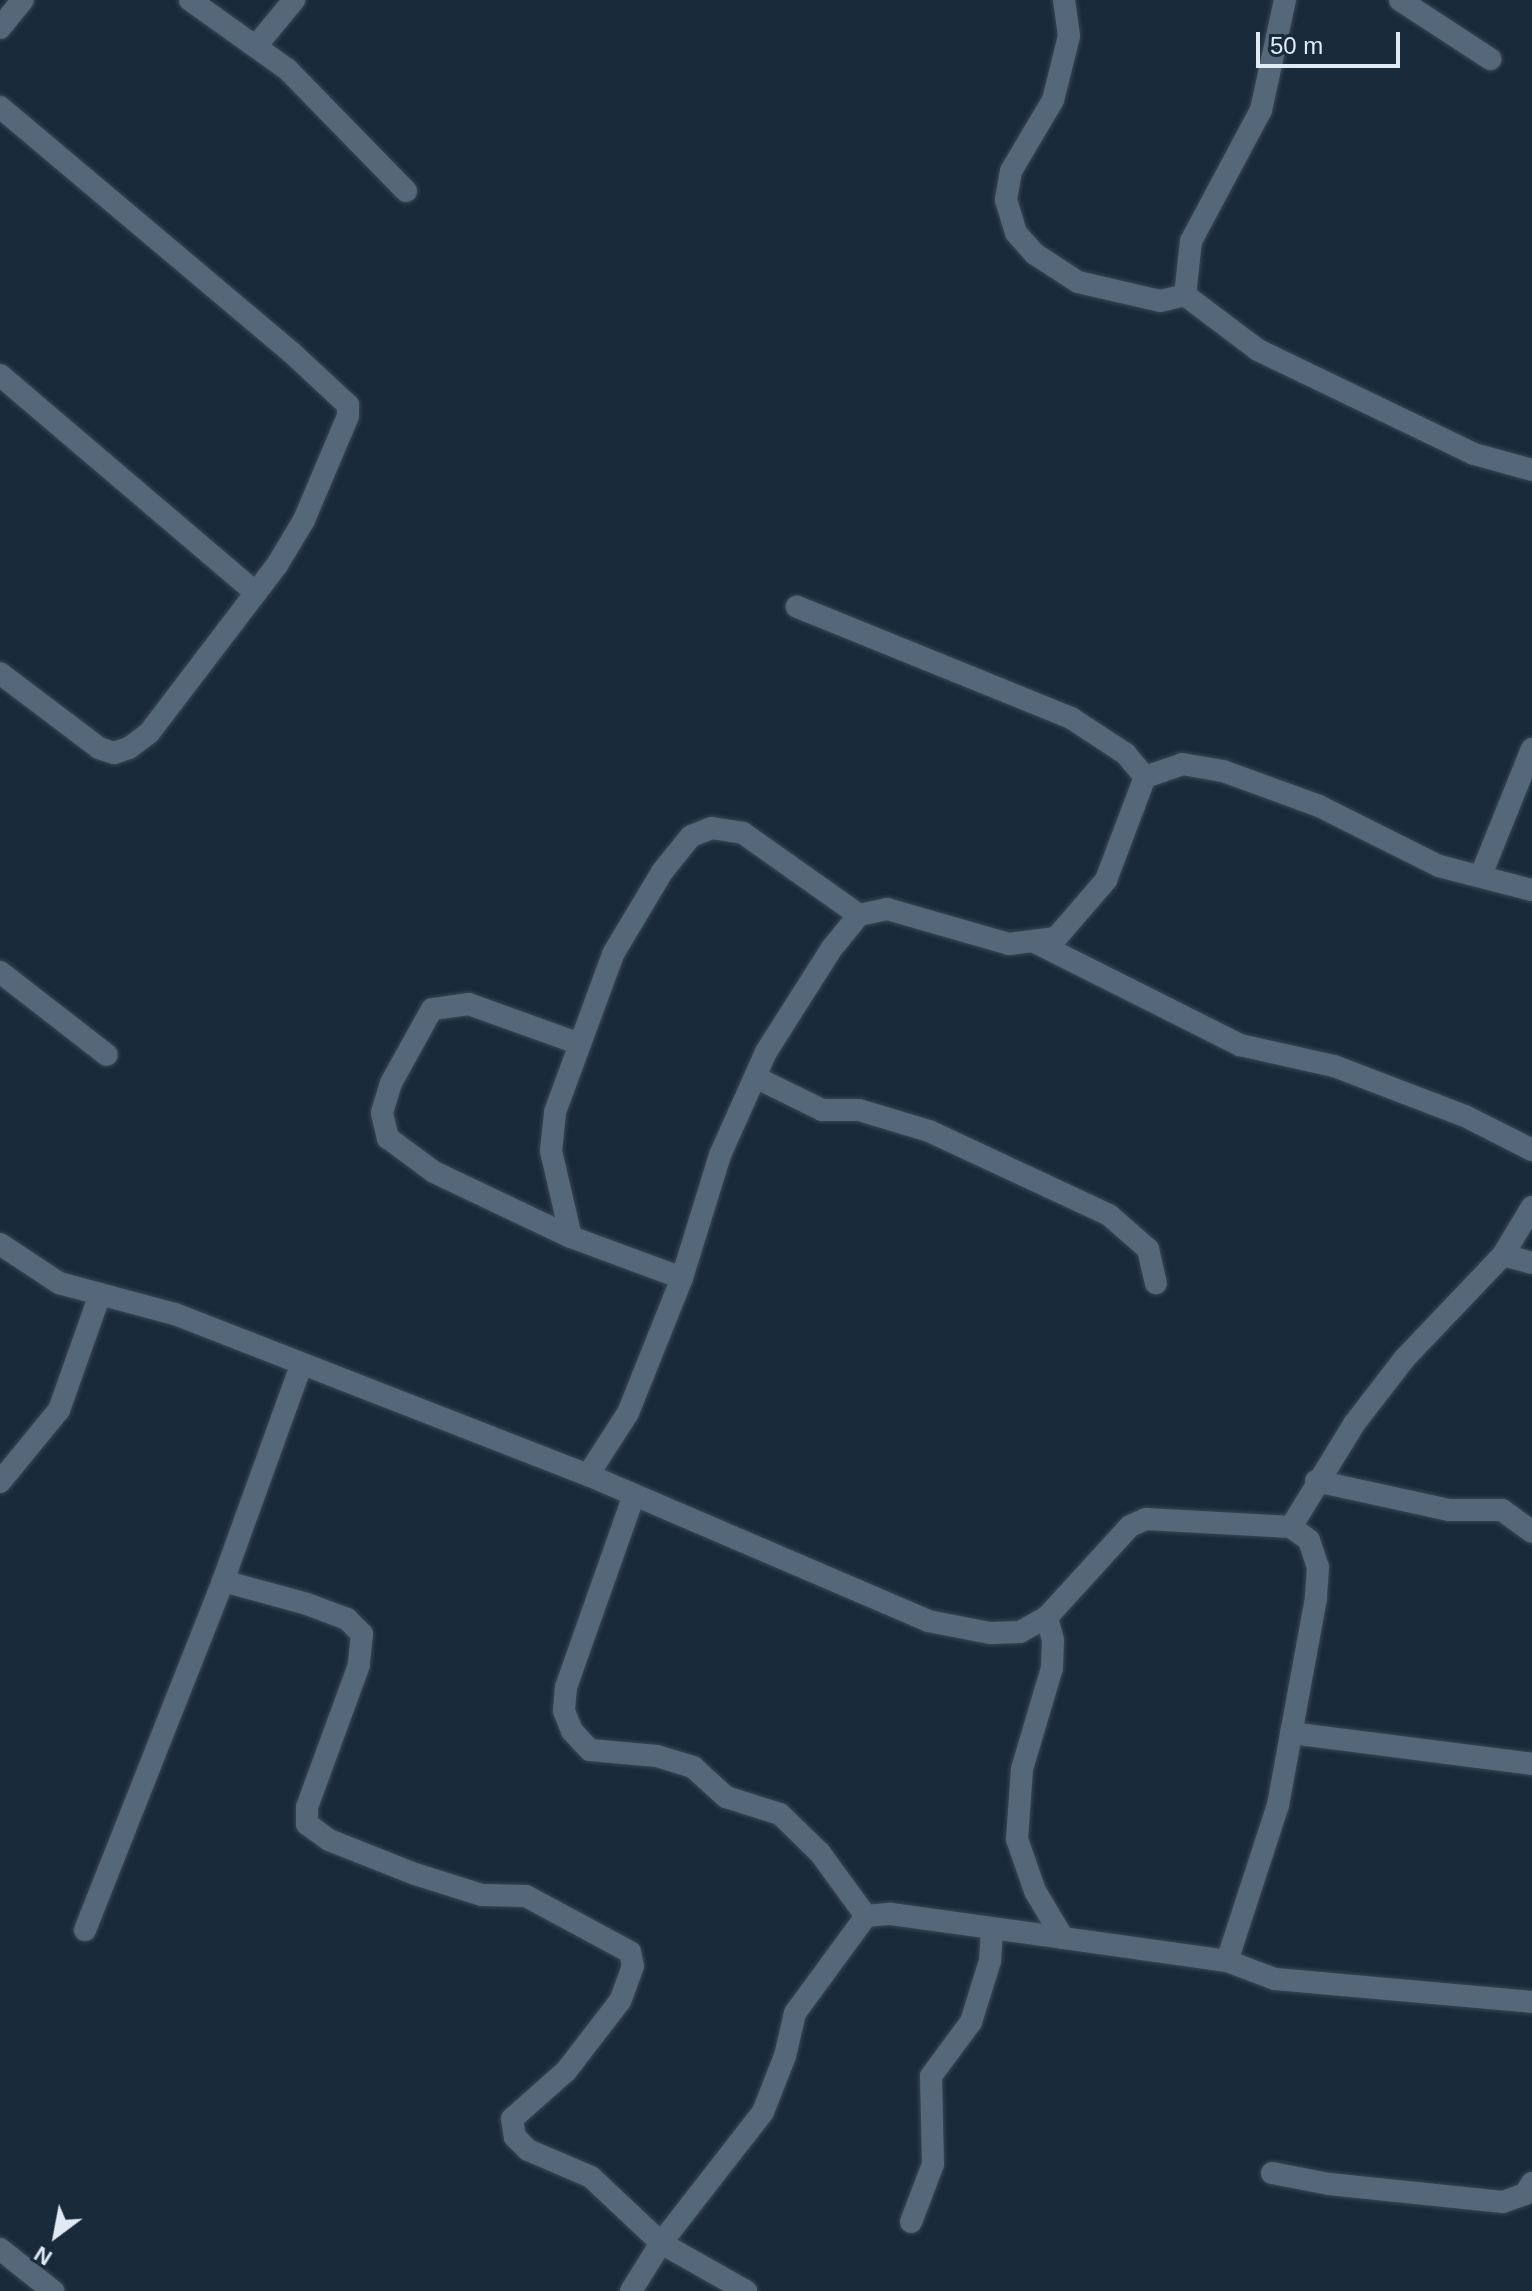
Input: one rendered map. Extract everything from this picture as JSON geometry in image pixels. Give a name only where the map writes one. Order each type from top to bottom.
[{"type":"street","points":[[0,28],[23,0]]},
{"type":"street","points":[[190,0],[309,88],[406,191]]},
{"type":"street","points":[[256,46],[294,0]]},
{"type":"street","points":[[1064,0],[1069,36],[1053,100],[1011,171],[1006,200],[1016,233],[1078,282],[1160,301],[1185,295]]},
{"type":"street","points":[[1185,295],[1191,241],[1261,110],[1285,0]]},
{"type":"street","points":[[1400,0],[1490,59]]},
{"type":"street","points":[[0,107],[65,157],[179,261],[247,313],[348,405],[310,507],[256,593],[149,733],[114,753],[99,748],[0,673]]},
{"type":"street","points":[[1185,295],[1258,350],[1474,454],[1532,470]]},
{"type":"street","points":[[0,375],[256,593]]},
{"type":"street","points":[[797,607],[1071,718],[1126,754],[1145,777]]},
{"type":"street","points":[[1481,875],[1532,749]]},
{"type":"street","points":[[588,1475],[628,1413],[682,1278],[720,1155],[755,1077],[832,948],[859,915],[887,909],[1009,944],[1056,938],[1106,880],[1145,777],[1182,764],[1223,771],[1319,806],[1439,866],[1532,890]]},
{"type":"street","points":[[571,1237],[551,1132],[613,954],[662,872],[691,836],[712,828],[743,833],[859,915]]},
{"type":"street","points":[[1033,941],[1240,1045],[1334,1066],[1465,1116],[1532,1150]]},
{"type":"street","points":[[0,972],[107,1055]]},
{"type":"street","points":[[580,1044],[481,1007],[432,1009],[391,1083],[382,1113],[388,1138],[402,1152],[571,1237],[682,1278]]},
{"type":"street","points":[[755,1077],[822,1110],[859,1110],[929,1131],[1109,1215],[1148,1249],[1156,1283]]},
{"type":"street","points":[[1291,1527],[1316,1481],[1405,1358],[1503,1255],[1532,1207]]},
{"type":"street","points":[[0,1244],[59,1283],[175,1314],[588,1475],[928,1621],[990,1633],[1020,1632],[1047,1617],[1130,1526],[1146,1519],[1291,1527],[1309,1540],[1318,1567],[1278,1805],[1227,1961]]},
{"type":"street","points":[[1503,1255],[1532,1263]]},
{"type":"street","points":[[0,1482],[59,1410],[100,1294]]},
{"type":"street","points":[[85,1930],[223,1581],[301,1365]]},
{"type":"street","points":[[1316,1481],[1449,1510],[1502,1510],[1532,1532]]},
{"type":"street","points":[[634,1495],[566,1687],[564,1711],[572,1731],[590,1750],[657,1756],[693,1767],[726,1797],[780,1814],[820,1853],[866,1916]]},
{"type":"street","points":[[223,1581],[347,1619],[362,1634],[359,1665],[307,1807],[307,1824],[329,1840],[415,1874],[482,1895],[526,1896],[630,1952],[629,1984],[601,2029],[566,2071],[512,2119],[515,2137],[528,2150],[591,2177],[661,2243],[746,2291]]},
{"type":"street","points":[[1047,1617],[1053,1640],[1052,1668],[1022,1769],[1017,1839],[1022,1864],[1063,1938]]},
{"type":"street","points":[[1291,1733],[1532,1764]]},
{"type":"street","points":[[631,2291],[661,2243],[763,2112],[785,2056],[795,2013],[866,1916],[891,1914],[1227,1961],[1275,1979],[1532,2002]]},
{"type":"street","points":[[911,2222],[933,2164],[931,2076],[971,2022],[990,1961],[992,1929]]},
{"type":"street","points":[[1272,2173],[1329,2184],[1503,2202],[1525,2194],[1532,2183]]},
{"type":"street","points":[[0,2249],[53,2291]]}]
